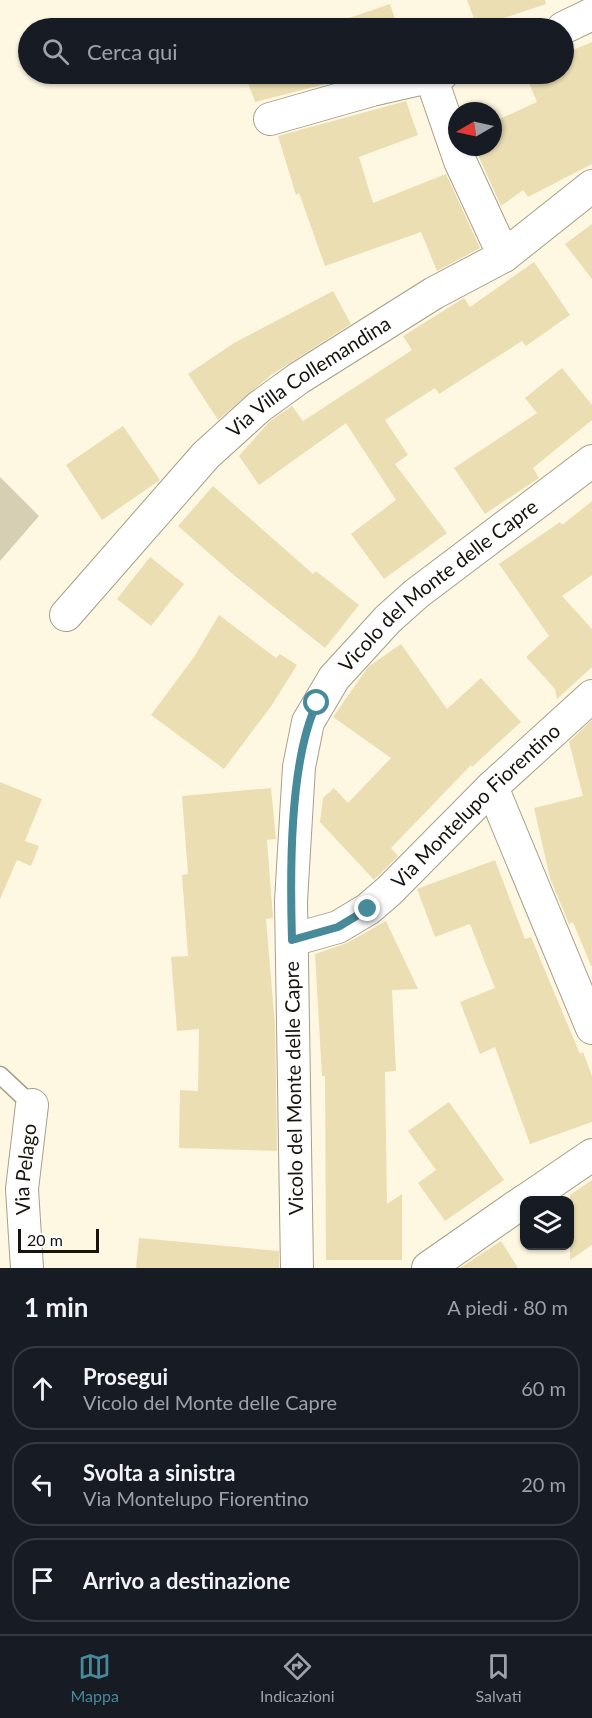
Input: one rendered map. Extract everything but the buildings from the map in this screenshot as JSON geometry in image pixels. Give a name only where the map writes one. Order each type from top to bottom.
[{"type":"street","points":[[574,23],[592,14]]},
{"type":"street","points":[[270,119],[398,84]]},
{"type":"street","points":[[439,84],[460,161],[504,256]]},
{"type":"street","name":"Via Villa Collemandina","points":[[66,615],[206,455],[259,407],[299,378],[434,293],[504,256],[592,186]]},
{"type":"street","name":"Vicolo del Monte delle Capre","points":[[297,1268],[291,901],[299,767],[308,722],[317,703],[351,656],[416,594],[592,461]]},
{"type":"street","name":"Via Montelupo Fiorentino","points":[[292,940],[338,927],[368,909],[404,878],[492,787],[592,696]]},
{"type":"street","points":[[492,787],[592,1028]]},
{"type":"street","name":"Via Pelago","points":[[27,1268],[22,1190],[32,1105]]},
{"type":"street","points":[[532,1196],[592,1155]]},
{"type":"street","points":[[428,1268],[520,1204]]},
{"type":"lane","points":[[0,1075],[32,1105]]},
{"type":"shaded area","points":[[0,477],[39,516],[0,561]]},
{"type":"route","points":[[317,703],[308,722],[299,767],[291,901],[292,940],[338,927],[368,909]]}]
